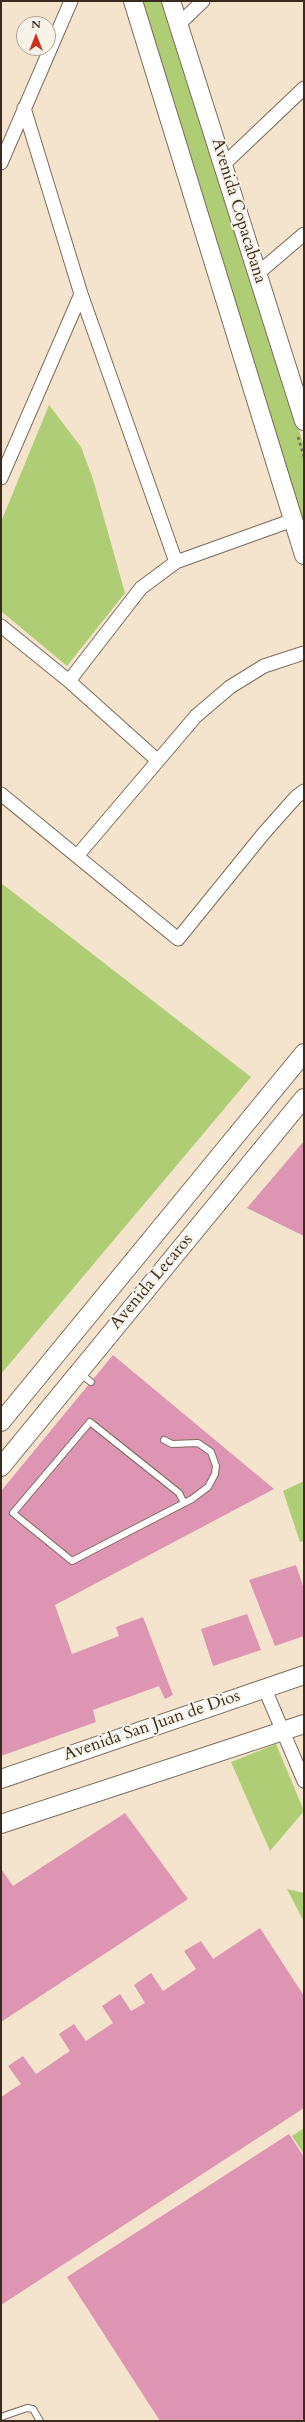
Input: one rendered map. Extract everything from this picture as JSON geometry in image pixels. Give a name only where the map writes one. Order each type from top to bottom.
[{"type":"main road","points":[[133,1],[304,555]]},
{"type":"main road","name":"Avenida Copacabana","points":[[171,1],[304,421]]},
{"type":"main road","name":"Avenida Lecaros","points":[[1,1422],[304,1053]]},
{"type":"main road","name":"Avenida Lecaros","points":[[1,1467],[85,1377],[304,1098]]},
{"type":"main road","name":"Avenida San Juan de Dios","points":[[1,1779],[264,1687],[304,1675]]},
{"type":"main road","points":[[1,1824],[304,1724]]},
{"type":"street","points":[[1,163],[71,1]]},
{"type":"street","points":[[179,24],[204,1]]},
{"type":"street","points":[[223,165],[304,88]]},
{"type":"street","points":[[24,108],[81,294],[176,562]]},
{"type":"street","points":[[257,274],[304,234]]},
{"type":"street","points":[[1,478],[81,294]]},
{"type":"street","points":[[69,681],[141,588],[176,562],[293,520]]},
{"type":"street","points":[[1,626],[69,681],[157,760]]},
{"type":"street","points":[[77,856],[157,760],[196,716],[230,687],[264,666],[304,653]]},
{"type":"street","points":[[1,794],[178,939],[264,834],[296,797],[304,791]]},
{"type":"street","points":[[264,1687],[304,1781]]},
{"type":"lane","points":[[164,1440],[172,1444],[198,1443],[211,1452],[216,1466],[215,1474],[208,1487],[192,1500],[72,1561],[13,1513],[90,1422],[179,1493],[184,1503]]},
{"type":"lane","points":[[1,2417],[27,2408],[33,2409],[40,2421]]},
{"type":"green space","points":[[140,1],[164,1],[304,446],[304,533]]},
{"type":"green space","points":[[49,405],[81,447],[93,479],[125,593],[67,666],[1,611],[1,522]]},
{"type":"green space","points":[[1,883],[251,1077],[1,1374]]},
{"type":"green space","points":[[304,1481],[304,1541],[300,1542],[283,1491]]},
{"type":"green space","points":[[276,1744],[304,1811],[270,1851],[231,1762]]},
{"type":"green space","points":[[287,1889],[304,1893],[304,1922]]},
{"type":"green space","points":[[304,2128],[304,2154],[292,2136]]},
{"type":"building","points":[[304,1141],[304,1236],[247,1208]]},
{"type":"building","points":[[113,1355],[274,1489],[55,1605],[72,1654],[119,1636],[116,1627],[143,1617],[173,1695],[165,1699],[159,1686],[93,1710],[96,1722],[1,1756],[1,1491]]},
{"type":"building","points":[[296,1565],[304,1589],[304,1636],[275,1646],[249,1580]]},
{"type":"building","points":[[247,1614],[261,1650],[213,1666],[201,1629]]},
{"type":"building","points":[[125,1813],[188,1899],[1,2022],[1,1869],[13,1886]]},
{"type":"building","points":[[260,1928],[304,1996],[304,2108],[1,2305],[1,2097],[21,2084],[8,2066],[23,2056],[36,2074],[70,2051],[59,2034],[74,2024],[86,2041],[113,2023],[102,2006],[120,1994],[131,2011],[145,2003],[134,1985],[151,1973],[163,1991],[196,1969],[184,1951],[201,1941],[213,1959]]},
{"type":"building","points":[[289,2134],[304,2157],[304,2418],[300,2421],[160,2421],[67,2277]]}]
